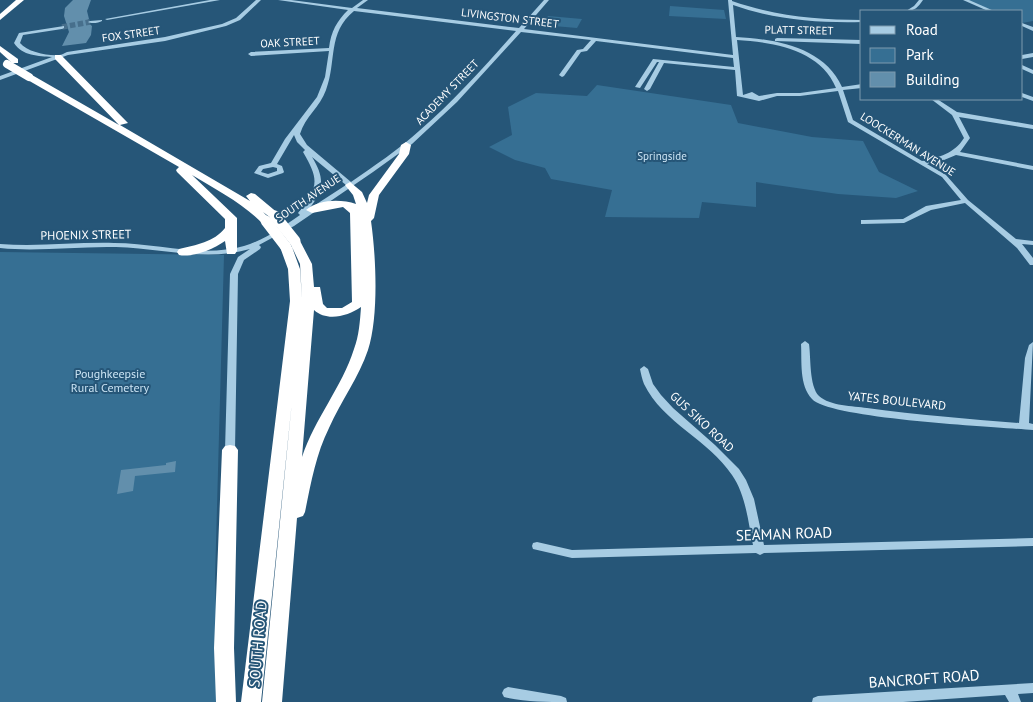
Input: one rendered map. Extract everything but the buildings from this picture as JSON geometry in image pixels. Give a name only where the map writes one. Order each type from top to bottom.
[{"type":"highway","points":[[0,8],[10,0]]},
{"type":"highway","points":[[0,18],[20,0]]},
{"type":"highway","points":[[0,48],[5,61],[123,123],[241,190],[271,218],[290,244],[304,257],[312,271],[317,305],[321,311],[337,314],[354,307],[359,297],[356,214],[350,185],[356,188],[360,197],[366,226],[368,308],[365,334],[356,364],[321,427],[311,451],[282,590]]},
{"type":"highway","points":[[58,56],[123,123]]},
{"type":"highway","points":[[33,75],[271,218]]},
{"type":"highway","points":[[366,226],[374,194],[404,154],[406,145]]},
{"type":"highway","points":[[166,156],[229,216],[232,226],[231,251]]},
{"type":"highway","points":[[312,210],[330,204],[344,203],[352,207],[356,214]]},
{"type":"highway","points":[[183,252],[215,242],[226,236],[232,226]]},
{"type":"highway","points":[[251,702],[296,301],[290,244]]},
{"type":"highway","points":[[282,590],[309,296],[304,257]]},
{"type":"highway","points":[[226,702],[224,648],[230,450]]},
{"type":"highway","name":"SOUTH ROAD","points":[[272,702],[282,590]]},
{"type":"street","points":[[107,19],[218,0]]},
{"type":"street","name":"FOX STREET","points":[[0,78],[58,56],[165,39],[224,24],[238,19],[259,0]]},
{"type":"street","name":"LIVINGSTON STREET","points":[[280,0],[737,57]]},
{"type":"street","points":[[294,222],[313,199],[319,184],[317,170],[300,144],[297,134],[324,91],[333,33],[352,8],[366,0]]},
{"type":"street","name":"ACADEMY STREET","points":[[350,185],[406,145],[435,120],[547,0]]},
{"type":"street","points":[[910,10],[916,7],[921,0]]},
{"type":"street","points":[[965,0],[990,10]]},
{"type":"street","points":[[740,96],[730,1],[783,17],[824,21],[860,21]]},
{"type":"street","points":[[90,22],[100,20]]},
{"type":"street","points":[[58,56],[25,50],[19,48],[17,43],[21,34],[62,27]]},
{"type":"street","name":"PLATT STREET","points":[[735,38],[860,42]]},
{"type":"street","points":[[585,50],[587,52],[567,76],[562,75],[580,51],[585,50],[595,39]]},
{"type":"street","name":"LOOCKERMAN AVENUE","points":[[750,39],[783,44],[801,51],[830,72],[839,88],[850,120],[855,125],[947,179],[966,200],[1015,241],[1033,263]]},
{"type":"street","points":[[638,87],[668,48]]},
{"type":"street","name":"OAK STREET","points":[[252,52],[331,50]]},
{"type":"street","points":[[249,60],[252,52]]},
{"type":"street","points":[[659,61],[737,69]]},
{"type":"street","points":[[647,89],[659,61]]},
{"type":"street","points":[[759,99],[860,86]]},
{"type":"street","points":[[935,100],[955,114],[1033,127]]},
{"type":"street","points":[[920,163],[947,158],[963,147],[967,138],[955,114]]},
{"type":"street","points":[[273,165],[292,132],[302,124]]},
{"type":"street","name":"SOUTH AVENUE","points":[[231,251],[252,246],[273,235],[350,185],[339,173],[300,144]]},
{"type":"street","points":[[955,153],[1033,168]]},
{"type":"street","points":[[864,222],[904,221],[921,211],[947,203],[966,200]]},
{"type":"street","points":[[234,274],[241,259],[273,235]]},
{"type":"street","points":[[1015,241],[1033,243]]},
{"type":"street","name":"PHOENIX STREET","points":[[0,246],[83,247],[112,245],[143,246],[183,252],[231,251]]},
{"type":"street","points":[[230,450],[234,274],[231,251]]},
{"type":"street","name":"YATES BOULEVARD","points":[[805,344],[811,390],[815,398],[822,403],[853,410],[1028,427]]},
{"type":"street","points":[[1028,427],[1029,358],[1033,345]]},
{"type":"street","name":"GUS SIKO ROAD","points":[[644,369],[646,378],[658,398],[719,453],[736,471],[747,494],[760,550]]},
{"type":"street","name":"SEAMAN ROAD","points":[[537,546],[572,554],[1033,542]]},
{"type":"street","name":"BANCROFT ROAD","points":[[818,702],[1033,688]]},
{"type":"street","points":[[1010,690],[1015,702]]},
{"type":"street","points":[[508,693],[561,702]]},
{"type":"green space","points":[[965,0],[1033,0],[1033,21],[1023,23],[1023,10],[990,10]]},
{"type":"green space","points":[[670,6],[724,10],[726,19],[669,16]]},
{"type":"green space","points":[[548,16],[582,19],[577,28],[542,25]]},
{"type":"green space","name":"Springside","points":[[597,85],[731,105],[738,123],[812,137],[863,141],[879,172],[918,191],[896,198],[838,194],[756,182],[756,207],[702,202],[699,218],[605,217],[612,190],[551,179],[545,168],[515,160],[489,147],[512,135],[508,107],[536,93],[587,96]]},
{"type":"green space","name":"Poughkeepsie Rural Cemetery","points":[[0,252],[224,255],[215,579],[219,702],[0,702]]},
{"type":"tunnel","points":[[62,27],[90,22]]}]
